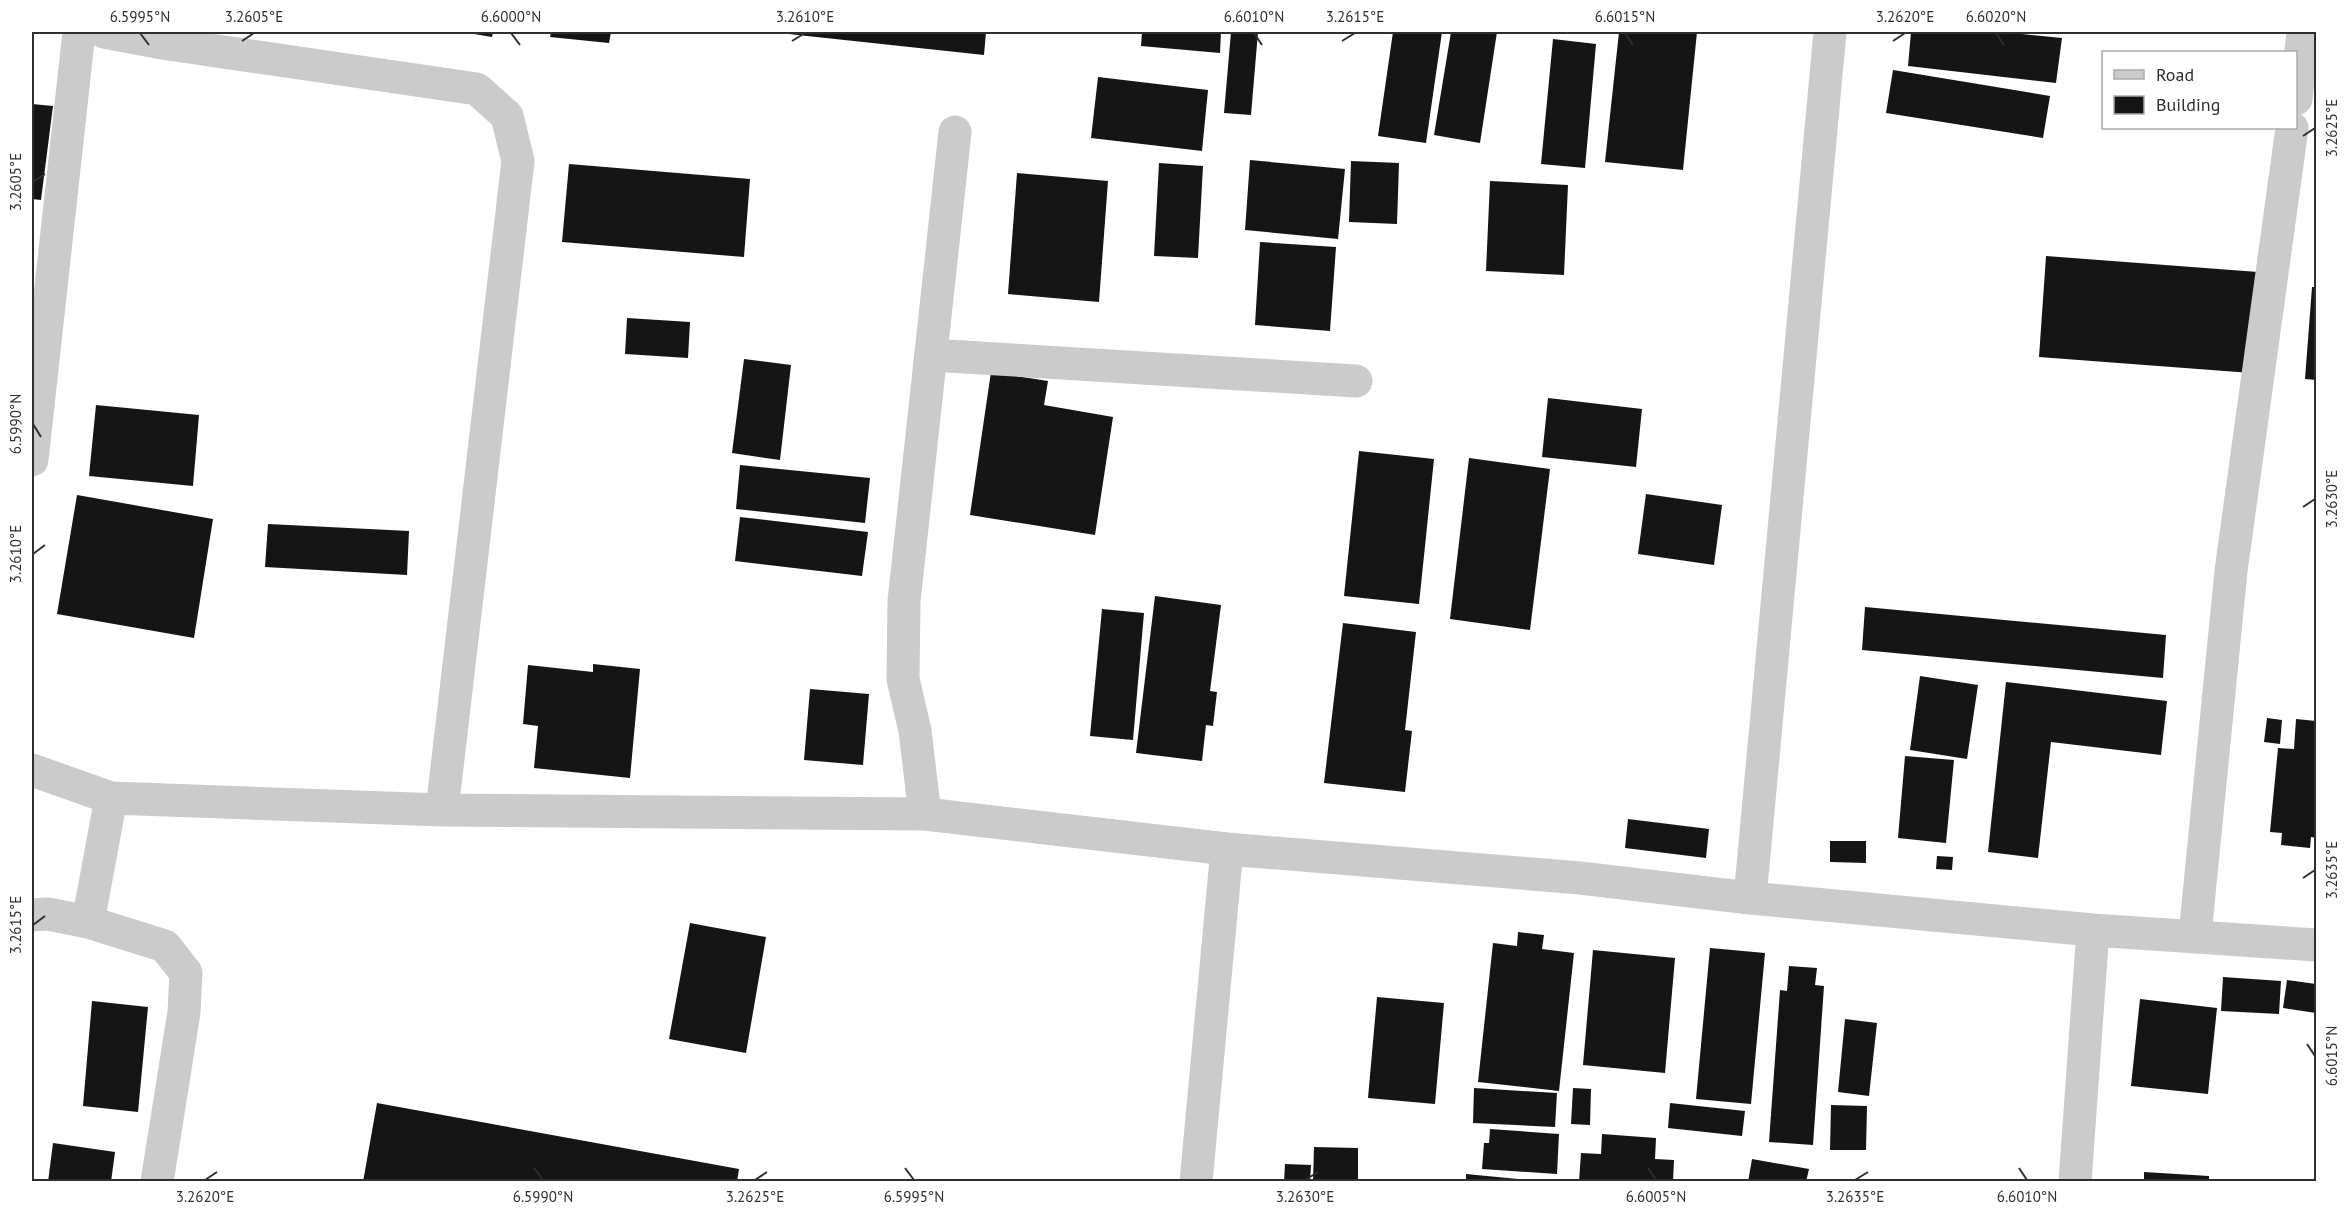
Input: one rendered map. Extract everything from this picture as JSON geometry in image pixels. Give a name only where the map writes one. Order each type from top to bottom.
[{"type":"street","points":[[32,460],[79,32]]},
{"type":"street","points":[[104,32],[162,43],[477,89],[507,116],[518,161],[442,810]]},
{"type":"street","points":[[1750,898],[1830,32]]},
{"type":"street","points":[[2297,82],[2303,32]]},
{"type":"street","points":[[2194,935],[2231,571],[2292,129]]},
{"type":"street","points":[[925,814],[915,731],[903,679],[904,612],[956,132]]},
{"type":"street","points":[[931,356],[1356,381]]},
{"type":"street","points":[[32,770],[111,798],[442,810],[925,814],[1227,849],[1580,878],[1750,898],[2093,930],[2316,945]]},
{"type":"street","points":[[88,922],[111,798]]},
{"type":"street","points":[[1197,1182],[1227,849]]},
{"type":"street","points":[[32,915],[48,914],[88,922],[165,946],[186,973],[184,1012],[157,1182]]},
{"type":"street","points":[[2075,1182],[2093,930]]},
{"type":"building","points":[[462,32],[493,32],[492,37]]},
{"type":"building","points":[[551,32],[611,32],[609,43],[550,37]]},
{"type":"building","points":[[770,32],[986,32],[984,55]]},
{"type":"building","points":[[1142,32],[1221,32],[1220,53],[1141,46]]},
{"type":"building","points":[[1231,32],[1258,32],[1251,115],[1224,113]]},
{"type":"building","points":[[1393,32],[1442,32],[1426,143],[1378,136]]},
{"type":"building","points":[[1451,32],[1497,32],[1480,143],[1434,135]]},
{"type":"building","points":[[1619,32],[1697,32],[1683,170],[1605,162]]},
{"type":"building","points":[[1911,32],[2003,32],[2062,38],[2056,83],[1908,66]]},
{"type":"building","points":[[1553,39],[1596,44],[1585,168],[1541,164]]},
{"type":"building","points":[[1893,70],[2050,96],[2043,138],[1886,113]]},
{"type":"building","points":[[1098,77],[1208,90],[1202,151],[1091,138]]},
{"type":"building","points":[[32,104],[53,106],[41,200],[32,199]]},
{"type":"building","points":[[1250,160],[1345,169],[1338,239],[1245,230]]},
{"type":"building","points":[[1351,161],[1399,163],[1397,224],[1349,222]]},
{"type":"building","points":[[1159,163],[1203,166],[1198,258],[1154,256]]},
{"type":"building","points":[[569,164],[750,179],[744,257],[562,242]]},
{"type":"building","points":[[1017,173],[1108,181],[1099,302],[1008,294]]},
{"type":"building","points":[[1490,181],[1568,185],[1564,275],[1486,271]]},
{"type":"building","points":[[1260,242],[1336,247],[1330,331],[1255,325]]},
{"type":"building","points":[[2046,256],[2258,272],[2251,373],[2039,357]]},
{"type":"building","points":[[2312,287],[2316,287],[2316,380],[2305,379]]},
{"type":"building","points":[[627,318],[690,322],[688,358],[625,354]]},
{"type":"building","points":[[744,359],[791,365],[780,460],[732,453]]},
{"type":"building","points":[[991,372],[1048,381],[1044,405],[1113,417],[1095,535],[970,515]]},
{"type":"building","points":[[1548,398],[1642,409],[1636,467],[1542,457]]},
{"type":"building","points":[[96,405],[199,415],[193,486],[89,476]]},
{"type":"building","points":[[1359,451],[1434,459],[1419,604],[1344,596]]},
{"type":"building","points":[[1469,458],[1550,469],[1530,630],[1450,619]]},
{"type":"building","points":[[740,465],[870,478],[865,523],[736,509]]},
{"type":"building","points":[[1646,494],[1722,505],[1714,565],[1638,554]]},
{"type":"building","points":[[77,495],[213,519],[194,638],[57,614]]},
{"type":"building","points":[[740,517],[868,532],[862,576],[735,561]]},
{"type":"building","points":[[268,524],[409,531],[407,575],[265,567]]},
{"type":"building","points":[[1155,596],[1221,605],[1210,691],[1217,692],[1213,726],[1206,725],[1202,761],[1136,753]]},
{"type":"building","points":[[1865,607],[2166,635],[2163,678],[1862,650]]},
{"type":"building","points":[[1102,609],[1144,613],[1133,740],[1090,736]]},
{"type":"building","points":[[1343,623],[1416,632],[1405,730],[1412,731],[1405,792],[1324,783]]},
{"type":"building","points":[[593,664],[640,669],[630,778],[534,768],[538,726],[523,724],[528,665],[593,672]]},
{"type":"building","points":[[1920,676],[1978,685],[1967,759],[1910,750]]},
{"type":"building","points":[[2006,682],[2167,701],[2161,755],[2051,742],[2038,858],[1988,852]]},
{"type":"building","points":[[810,689],[869,694],[863,765],[804,760]]},
{"type":"building","points":[[2267,718],[2282,720],[2280,744],[2264,742]]},
{"type":"building","points":[[2296,719],[2316,721],[2316,838],[2311,837],[2310,848],[2281,845],[2282,833],[2270,832],[2278,748],[2294,749]]},
{"type":"building","points":[[1905,756],[1954,760],[1946,843],[1898,838]]},
{"type":"building","points":[[1628,819],[1709,829],[1706,858],[1625,848]]},
{"type":"building","points":[[1830,841],[1866,841],[1866,863],[1830,862]]},
{"type":"building","points":[[1937,856],[1953,857],[1952,870],[1936,869]]},
{"type":"building","points":[[690,923],[766,937],[746,1053],[669,1039]]},
{"type":"building","points":[[1518,932],[1544,935],[1542,949],[1574,953],[1559,1091],[1478,1082],[1493,943],[1517,946]]},
{"type":"building","points":[[1710,948],[1765,953],[1751,1104],[1696,1099]]},
{"type":"building","points":[[1593,950],[1675,958],[1665,1073],[1583,1065]]},
{"type":"building","points":[[1789,966],[1817,968],[1815,985],[1824,986],[1813,1145],[1769,1142],[1780,990],[1787,991]]},
{"type":"building","points":[[2223,977],[2281,981],[2279,1014],[2221,1011]]},
{"type":"building","points":[[2287,980],[2316,984],[2316,1013],[2283,1008]]},
{"type":"building","points":[[1377,997],[1444,1003],[1435,1104],[1368,1098]]},
{"type":"building","points":[[2140,999],[2217,1008],[2208,1094],[2131,1086]]},
{"type":"building","points":[[92,1001],[148,1007],[138,1112],[83,1106]]},
{"type":"building","points":[[1845,1019],[1877,1023],[1869,1096],[1838,1092]]},
{"type":"building","points":[[1474,1088],[1557,1093],[1555,1127],[1473,1123]]},
{"type":"building","points":[[1573,1088],[1591,1089],[1590,1125],[1571,1124]]},
{"type":"building","points":[[377,1103],[739,1169],[737,1182],[363,1182]]},
{"type":"building","points":[[1670,1103],[1745,1111],[1742,1136],[1668,1128]]},
{"type":"building","points":[[1831,1105],[1867,1106],[1866,1150],[1830,1150]]},
{"type":"building","points":[[1490,1129],[1559,1134],[1557,1174],[1482,1169],[1484,1143],[1489,1143]]},
{"type":"building","points":[[1602,1134],[1656,1138],[1655,1159],[1674,1160],[1673,1182],[1579,1182],[1581,1153],[1601,1154]]},
{"type":"building","points":[[53,1143],[115,1152],[111,1182],[48,1182]]},
{"type":"building","points":[[1314,1147],[1358,1148],[1358,1182],[1313,1182]]},
{"type":"building","points":[[1752,1159],[1809,1169],[1806,1182],[1748,1182]]},
{"type":"building","points":[[1285,1164],[1311,1165],[1310,1182],[1284,1182]]},
{"type":"building","points":[[2144,1172],[2209,1176],[2209,1182],[2144,1182]]},
{"type":"building","points":[[1466,1174],[1518,1179],[1518,1182],[1466,1182]]}]
